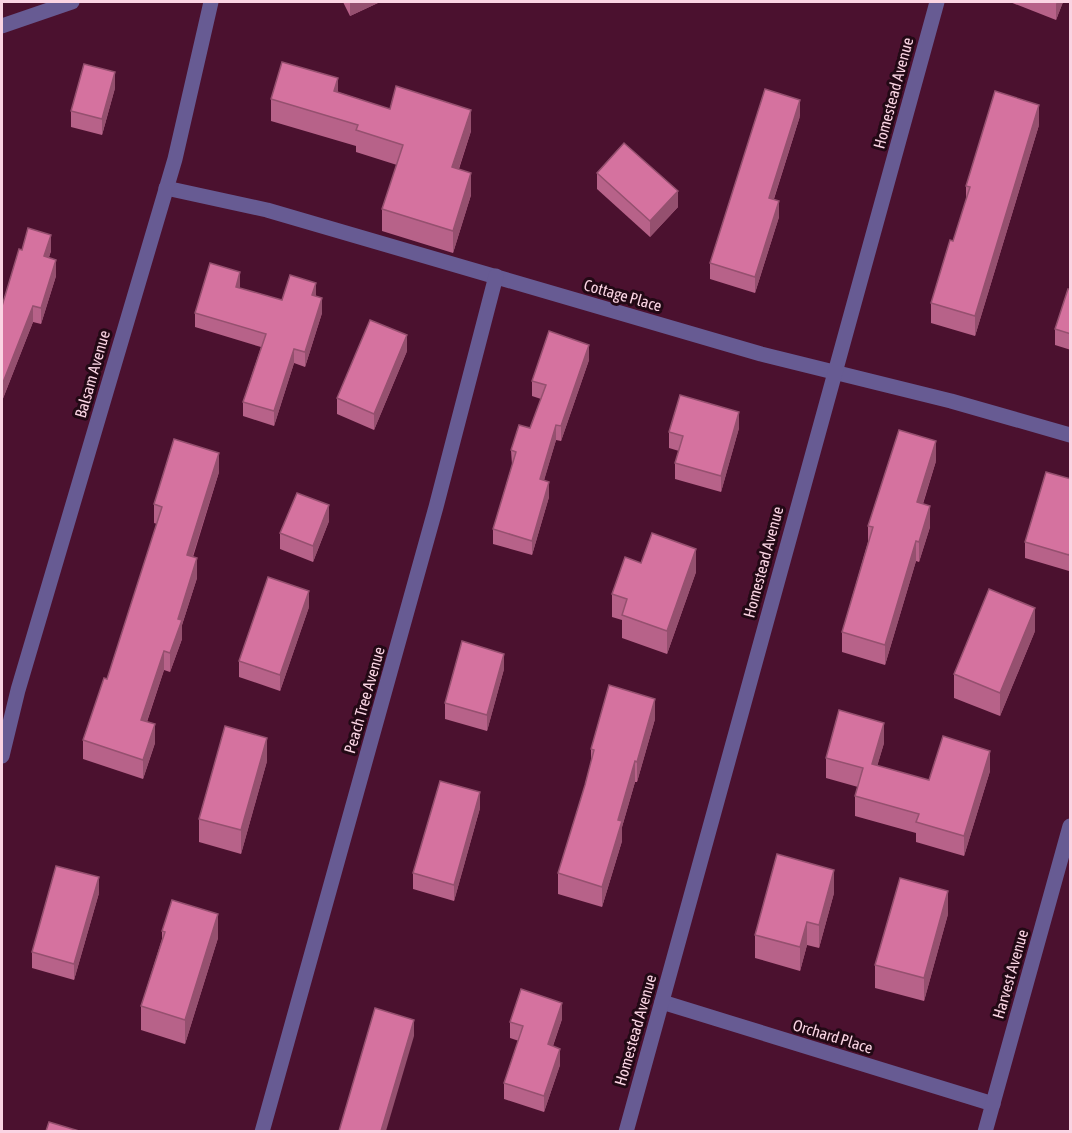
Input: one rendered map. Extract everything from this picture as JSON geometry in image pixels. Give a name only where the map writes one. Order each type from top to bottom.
[{"type":"street","points":[[2,26],[72,2]]},
{"type":"street","name":"Balsam Avenue","points":[[2,756],[18,690],[175,159],[211,2]]},
{"type":"street","name":"Homestead Avenue","points":[[626,1131],[937,2]]},
{"type":"street","name":"Cottage Place","points":[[166,188],[267,210],[761,354],[951,401],[1071,435]]},
{"type":"street","name":"Peach Tree Avenue","points":[[262,1131],[436,507],[496,276]]},
{"type":"street","name":"Harvest Avenue","points":[[985,1131],[1071,826]]},
{"type":"street","name":"Orchard Place","points":[[662,1002],[993,1104]]},
{"type":"building","points":[[282,62],[338,78],[334,91],[390,109],[396,86],[471,110],[452,167],[471,173],[453,231],[382,209],[403,145],[356,130],[358,125],[271,99]]},
{"type":"building","points":[[84,64],[115,72],[102,119],[71,111]]},
{"type":"building","points":[[765,89],[800,100],[769,198],[779,201],[755,277],[710,263]]},
{"type":"building","points":[[995,91],[1039,105],[975,316],[931,303],[950,240],[953,241],[970,187],[966,186]]},
{"type":"building","points":[[624,143],[678,191],[650,221],[597,173]]},
{"type":"building","points":[[28,228],[51,235],[44,256],[56,260],[41,308],[33,306],[2,385],[2,306],[19,249],[22,250]]},
{"type":"building","points":[[210,263],[240,272],[236,287],[282,300],[290,275],[316,283],[312,295],[322,298],[305,352],[294,349],[274,411],[243,402],[266,334],[195,313]]},
{"type":"building","points":[[1068,289],[1071,290],[1071,334],[1055,329]]},
{"type":"building","points":[[370,320],[407,335],[374,414],[337,398]]},
{"type":"building","points":[[549,331],[589,345],[561,426],[556,425],[540,479],[549,482],[532,541],[493,529],[516,452],[511,450],[519,425],[530,428],[546,385],[532,381]]},
{"type":"building","points":[[680,395],[739,412],[721,476],[675,463],[683,436],[669,432]]},
{"type":"building","points":[[899,430],[936,441],[917,502],[930,506],[919,542],[916,541],[885,645],[842,632],[873,527],[868,526]]},
{"type":"building","points":[[174,439],[219,453],[187,555],[197,558],[178,619],[182,620],[170,653],[164,651],[141,720],[155,724],[143,760],[83,740],[104,678],[107,679],[162,507],[154,504]]},
{"type":"building","points":[[1046,472],[1071,479],[1071,550],[1069,555],[1025,542]]},
{"type":"building","points":[[297,493],[329,505],[313,546],[280,533]]},
{"type":"building","points":[[652,533],[696,549],[667,631],[622,615],[627,599],[612,594],[625,557],[641,563]]},
{"type":"building","points":[[268,577],[309,591],[280,675],[239,661]]},
{"type":"building","points":[[989,589],[1035,608],[1000,693],[954,674]]},
{"type":"building","points":[[462,641],[504,654],[487,715],[445,703]]},
{"type":"building","points":[[609,685],[655,699],[618,820],[622,821],[602,887],[558,873],[585,785],[594,750],[591,749]]},
{"type":"building","points":[[839,710],[884,723],[872,764],[929,780],[943,736],[990,751],[964,836],[916,822],[919,814],[855,796],[863,768],[826,758]]},
{"type":"building","points":[[225,726],[267,738],[241,830],[199,819]]},
{"type":"building","points":[[440,781],[480,792],[454,885],[413,873]]},
{"type":"building","points":[[777,854],[834,870],[819,925],[807,922],[800,947],[755,935]]},
{"type":"building","points":[[56,866],[99,877],[74,964],[32,952]]},
{"type":"building","points":[[900,878],[948,891],[924,978],[875,965]]},
{"type":"building","points":[[172,900],[218,914],[185,1020],[141,1006],[165,932],[162,931]]},
{"type":"building","points":[[521,989],[562,1003],[548,1044],[560,1049],[544,1096],[504,1083],[523,1026],[510,1022]]},
{"type":"building","points":[[375,1008],[414,1020],[381,1131],[339,1131]]},
{"type":"building","points":[[49,1122],[79,1131],[46,1131]]}]
